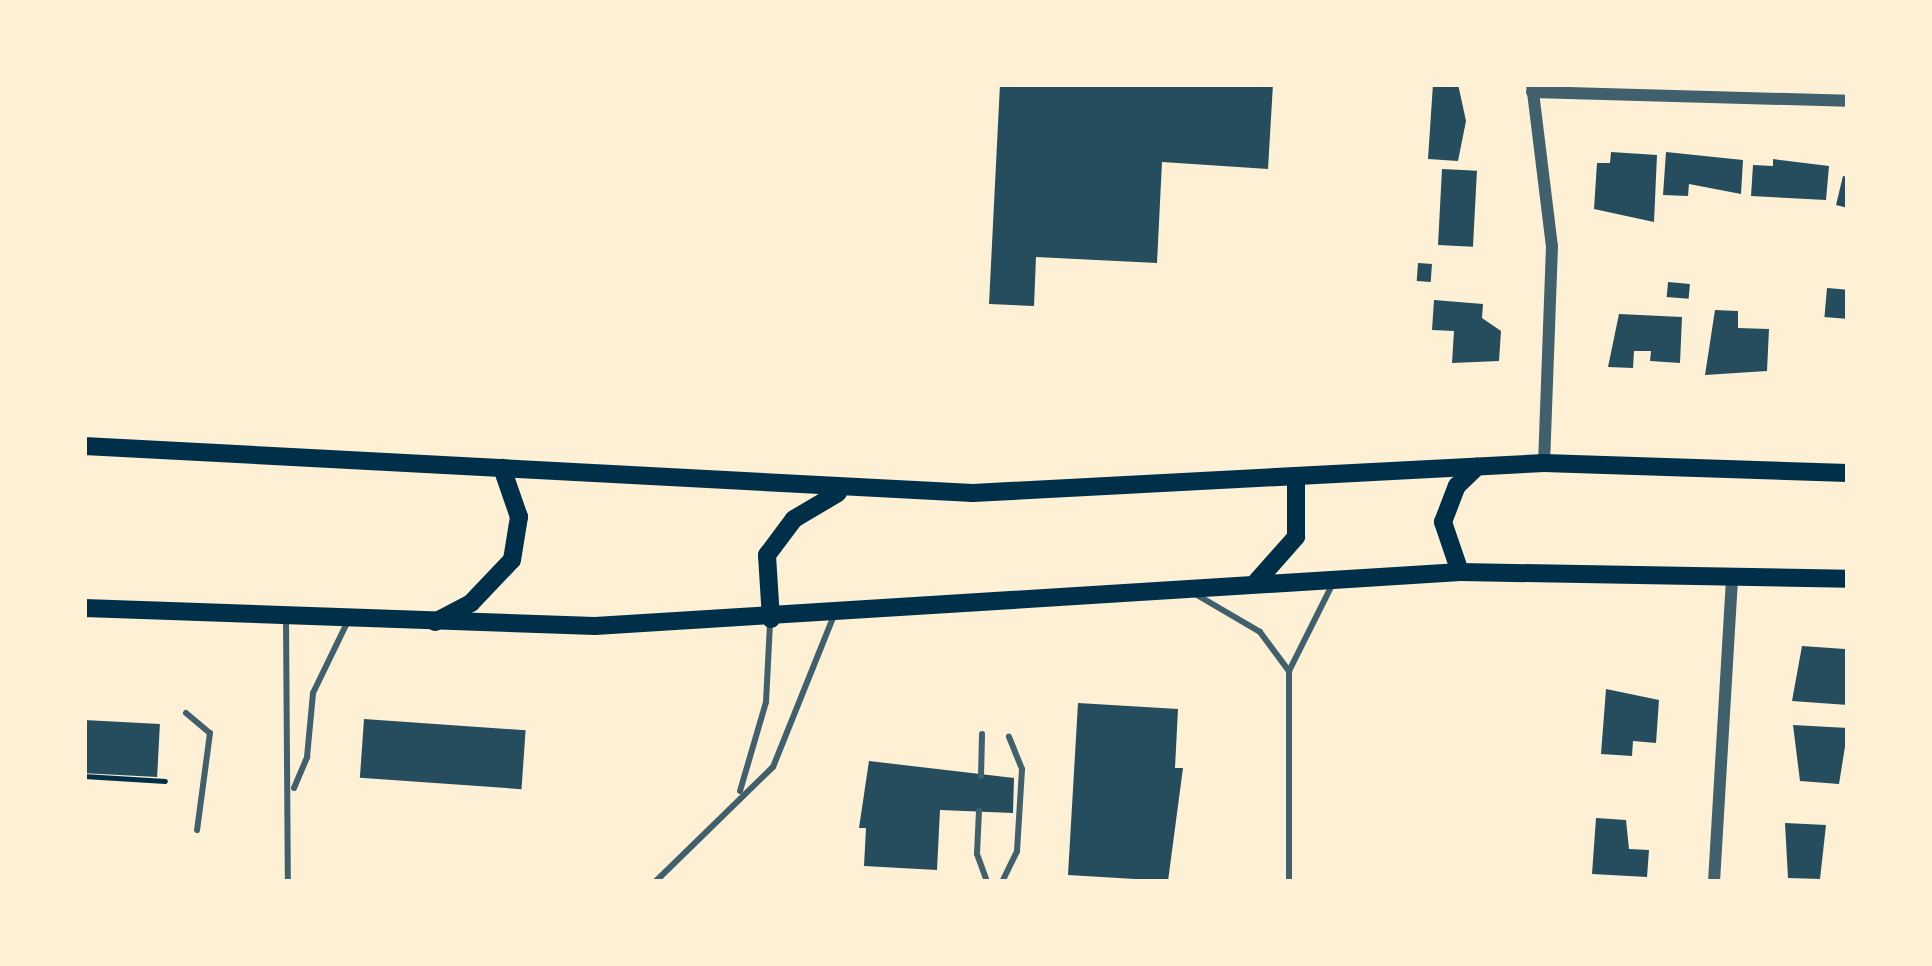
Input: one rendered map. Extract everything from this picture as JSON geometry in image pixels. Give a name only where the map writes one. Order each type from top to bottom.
[{"type":"main road","points":[[84,446],[842,491],[1070,491],[1544,463],[1848,473]]},
{"type":"main road","points":[[1460,572],[1443,522],[1457,486],[1477,467]]},
{"type":"main road","points":[[431,624],[471,603],[512,560],[519,518],[502,468]]},
{"type":"main road","points":[[1253,584],[1296,537],[1296,476]]},
{"type":"main road","points":[[770,619],[764,574],[778,536],[842,491]]},
{"type":"main road","points":[[84,608],[431,624],[770,619],[1460,572],[1848,579]]},
{"type":"street","points":[[1544,463],[1552,246],[1532,88],[1848,101]]},
{"type":"street","points":[[1714,882],[1732,575]]},
{"type":"lane","points":[[1289,882],[1289,671],[1318,603],[1339,577]]},
{"type":"lane","points":[[1184,589],[1259,632],[1289,671]]},
{"type":"lane","points":[[656,882],[782,749],[835,615]]},
{"type":"lane","points":[[286,617],[281,755],[292,791],[288,882]]},
{"type":"lane","points":[[740,795],[766,702],[770,619]]},
{"type":"lane","points":[[292,791],[308,757],[313,693],[349,620]]},
{"type":"lane","points":[[186,712],[210,733],[197,830]]},
{"type":"lane","points":[[981,776],[982,734]]},
{"type":"lane","points":[[1002,882],[1017,851],[1022,770],[1009,737]]},
{"type":"lane","points":[[979,811],[977,854],[987,882]]},
{"type":"path","points":[[84,776],[165,781]]},
{"type":"building","points":[[1000,84],[1273,84],[1268,169],[1162,162],[1157,263],[1036,257],[1034,306],[989,304]]},
{"type":"building","points":[[1433,84],[1458,84],[1466,121],[1458,161],[1428,159]]},
{"type":"building","points":[[1611,152],[1657,155],[1654,222],[1594,209],[1597,163],[1610,163]]},
{"type":"building","points":[[1666,152],[1743,160],[1741,194],[1689,184],[1688,196],[1663,195]]},
{"type":"building","points":[[1773,159],[1829,166],[1826,200],[1751,196],[1753,165],[1773,166]]},
{"type":"building","points":[[1442,169],[1477,171],[1473,247],[1438,245]]},
{"type":"building","points":[[1843,176],[1848,177],[1848,208],[1836,205]]},
{"type":"building","points":[[1418,263],[1432,264],[1431,282],[1417,281]]},
{"type":"building","points":[[1668,282],[1690,284],[1689,299],[1667,297]]},
{"type":"building","points":[[1827,288],[1848,290],[1845,319],[1824,317]]},
{"type":"building","points":[[1434,300],[1483,304],[1482,318],[1501,331],[1499,361],[1452,363],[1454,331],[1432,330]]},
{"type":"building","points":[[1715,310],[1738,311],[1738,328],[1769,329],[1767,371],[1705,375]]},
{"type":"building","points":[[1619,314],[1682,317],[1680,363],[1650,361],[1651,351],[1634,351],[1633,368],[1608,367]]},
{"type":"building","points":[[1802,646],[1845,649],[1848,705],[1792,701]]},
{"type":"building","points":[[1606,689],[1659,700],[1656,743],[1633,741],[1632,756],[1601,754]]},
{"type":"building","points":[[1078,703],[1178,709],[1175,768],[1183,768],[1168,881],[1068,875]]},
{"type":"building","points":[[364,719],[526,730],[521,789],[360,778]]},
{"type":"building","points":[[84,720],[160,724],[157,777],[84,773]]},
{"type":"building","points":[[1793,725],[1848,728],[1839,784],[1800,781]]},
{"type":"building","points":[[869,761],[1014,778],[1013,813],[940,810],[937,870],[864,866],[866,828],[859,828]]},
{"type":"building","points":[[1596,818],[1626,820],[1629,849],[1649,850],[1647,877],[1592,874]]},
{"type":"building","points":[[1785,823],[1826,825],[1820,879],[1788,878]]}]
